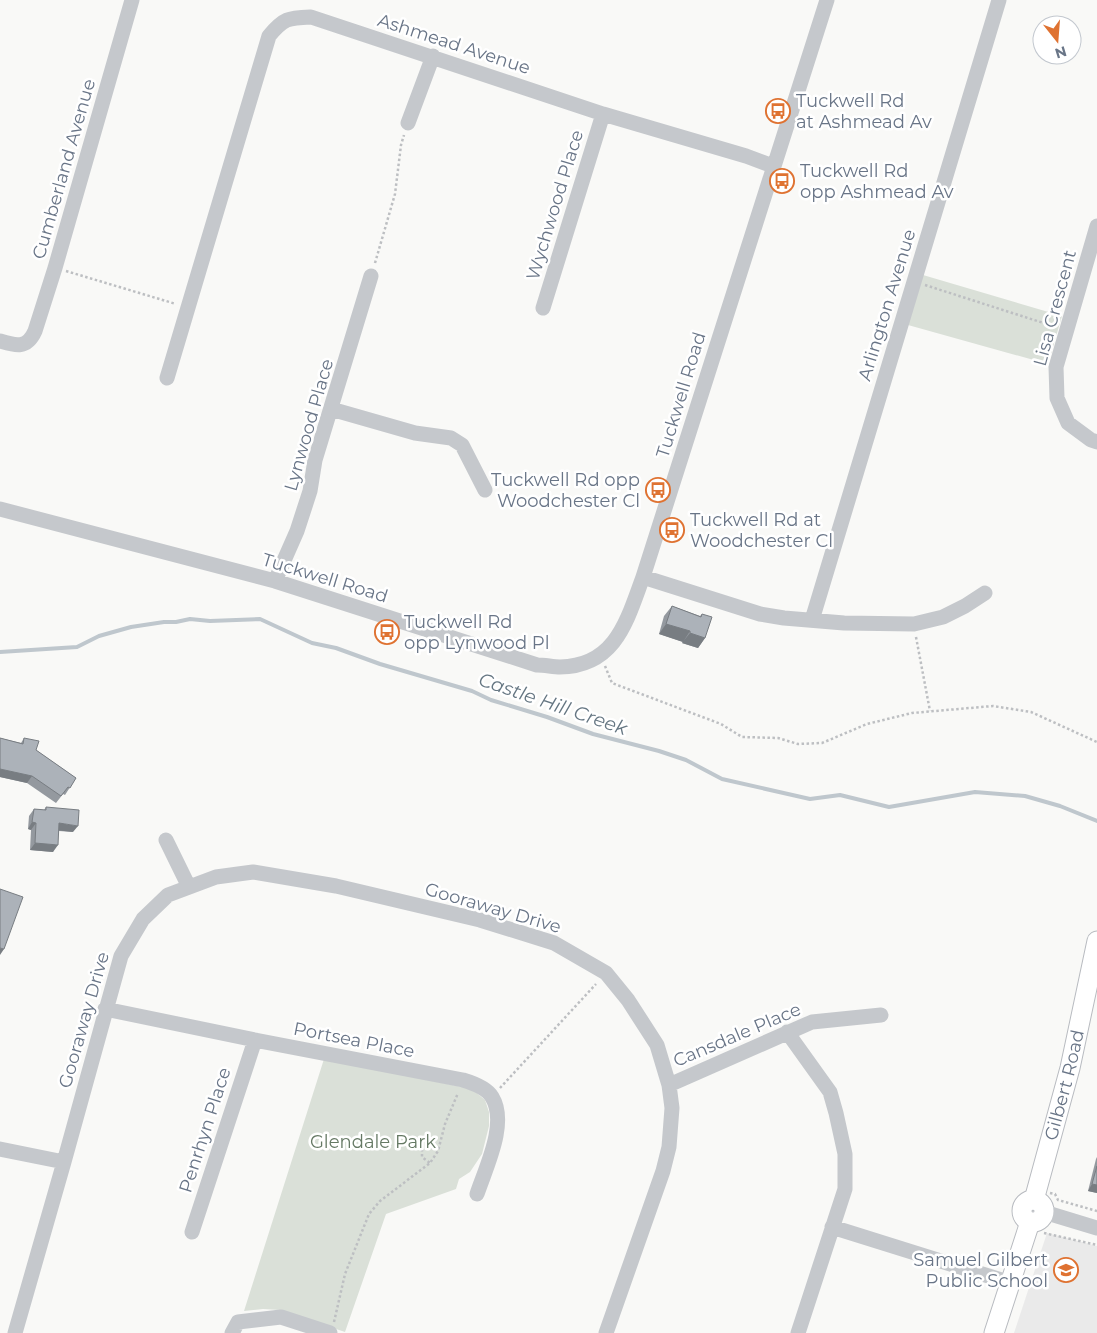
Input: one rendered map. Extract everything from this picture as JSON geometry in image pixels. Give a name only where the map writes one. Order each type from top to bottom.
[{"type":"main road","name":"Gilbert Road","points":[[994,1333],[1038,1212],[1097,940]]},
{"type":"street","name":"Cumberland Avenue","points":[[0,341],[13,345],[23,344],[31,338],[35,331],[132,0]]},
{"type":"street","name":"Tuckwell Road","points":[[0,509],[275,581],[537,664],[560,667],[584,664],[601,656],[615,642],[626,624],[643,577],[826,0]]},
{"type":"street","name":"Arlington Avenue","points":[[812,620],[999,0]]},
{"type":"street","name":"Ashmead Avenue","points":[[167,378],[269,36],[279,23],[293,18],[311,17],[604,114],[746,156],[773,166]]},
{"type":"street","points":[[408,123],[432,56]]},
{"type":"street","name":"Wychwood Place","points":[[543,308],[604,114]]},
{"type":"street","name":"Lisa Crescent","points":[[1097,226],[1056,367],[1057,398],[1068,423],[1091,440],[1097,442]]},
{"type":"street","name":"Lynwood Place","points":[[275,581],[297,531],[310,491],[315,460],[371,276]]},
{"type":"street","points":[[331,409],[415,433],[451,438],[462,445],[485,490]]},
{"type":"street","points":[[643,577],[760,614],[882,625],[914,624],[943,617],[985,593]]},
{"type":"street","points":[[166,840],[189,887]]},
{"type":"street","name":"Gooraway Drive","points":[[15,1333],[121,956],[143,918],[168,895],[216,877],[253,872],[336,886],[480,920],[554,943],[606,973],[628,1000],[657,1045],[669,1085],[672,1108],[669,1147],[663,1171],[606,1333]]},
{"type":"street","name":"Portsea Place","points":[[105,1009],[463,1080],[478,1085],[492,1096]]},
{"type":"street","name":"Cansdale Place","points":[[669,1085],[812,1022],[881,1015]]},
{"type":"street","points":[[787,1032],[830,1092],[845,1154],[845,1189],[798,1333]]},
{"type":"street","name":"Penrhyn Place","points":[[192,1232],[255,1040]]},
{"type":"street","points":[[478,1194],[498,1131],[498,1112],[492,1096]]},
{"type":"street","points":[[0,1149],[64,1162]]},
{"type":"street","points":[[1038,1212],[1097,1228]]},
{"type":"street","points":[[832,1227],[1011,1283]]},
{"type":"street","points":[[232,1333],[238,1322],[282,1317],[332,1329]]},
{"type":"path","points":[[371,276],[395,194],[401,145],[408,123]]},
{"type":"path","points":[[55,268],[188,307]]},
{"type":"path","points":[[914,281],[1066,330]]},
{"type":"path","points":[[914,624],[930,712]]},
{"type":"path","points":[[601,656],[612,683],[721,724],[742,737],[778,738],[808,745],[822,744],[867,724],[912,713],[993,706],[1031,712],[1097,742]]},
{"type":"path","points":[[492,1096],[606,973]]},
{"type":"path","points":[[332,1329],[345,1274],[369,1214],[380,1201],[430,1163],[438,1151],[445,1124],[463,1080]]},
{"type":"path","points":[[422,1149],[422,1157],[430,1163]]},
{"type":"path","points":[[1097,1211],[1058,1200],[1054,1194],[1038,1212],[1097,1245]]},
{"type":"shaded area","name":"Samuel Gilbert Public School","points":[[1047,1233],[1097,1246],[1097,1333],[1014,1333]]},
{"type":"green space","points":[[923,275],[1062,316],[1048,364],[908,325]]},
{"type":"green space","name":"Glendale Park","points":[[324,1059],[472,1089],[485,1100],[489,1112],[489,1126],[482,1154],[470,1172],[459,1179],[456,1189],[386,1214],[345,1332],[280,1310],[244,1311]]},
{"type":"building","points":[[672,606],[701,617],[702,614],[712,617],[705,638],[690,633],[690,631],[666,624]]},
{"type":"building","points":[[0,738],[23,744],[24,738],[39,741],[36,750],[76,778],[70,788],[68,787],[61,796],[32,776],[0,769]]},
{"type":"building","points":[[46,807],[79,810],[78,826],[59,823],[58,845],[35,843],[36,823],[32,822],[34,809],[46,810]]},
{"type":"building","points":[[0,889],[23,897],[4,949],[0,948]]},
{"type":"building","points":[[1097,1166],[1097,1185],[1092,1184]]},
{"type":"waterway","name":"Castle Hill Creek","points":[[0,652],[77,647],[99,636],[131,627],[164,622],[190,619],[210,621],[260,619],[312,643],[336,648],[380,664],[472,691],[491,700],[547,717],[593,734],[686,760],[722,779],[810,799],[840,795],[889,807],[975,792],[1025,796],[1060,806],[1097,821]]},
{"type":"place","name":"Tuckwell Rd at Ashmead Av","points":[[778,111]]},
{"type":"place","name":"Tuckwell Rd opp Ashmead Av","points":[[782,181]]},
{"type":"place","name":"Tuckwell Rd opp Woodchester Cl","points":[[658,490]]},
{"type":"place","name":"Tuckwell Rd at Woodchester Cl","points":[[672,530]]},
{"type":"place","name":"Tuckwell Rd opp Lynwood Pl","points":[[387,632]]},
{"type":"place","name":"Samuel Gilbert Public School","points":[[1066,1270]]}]
